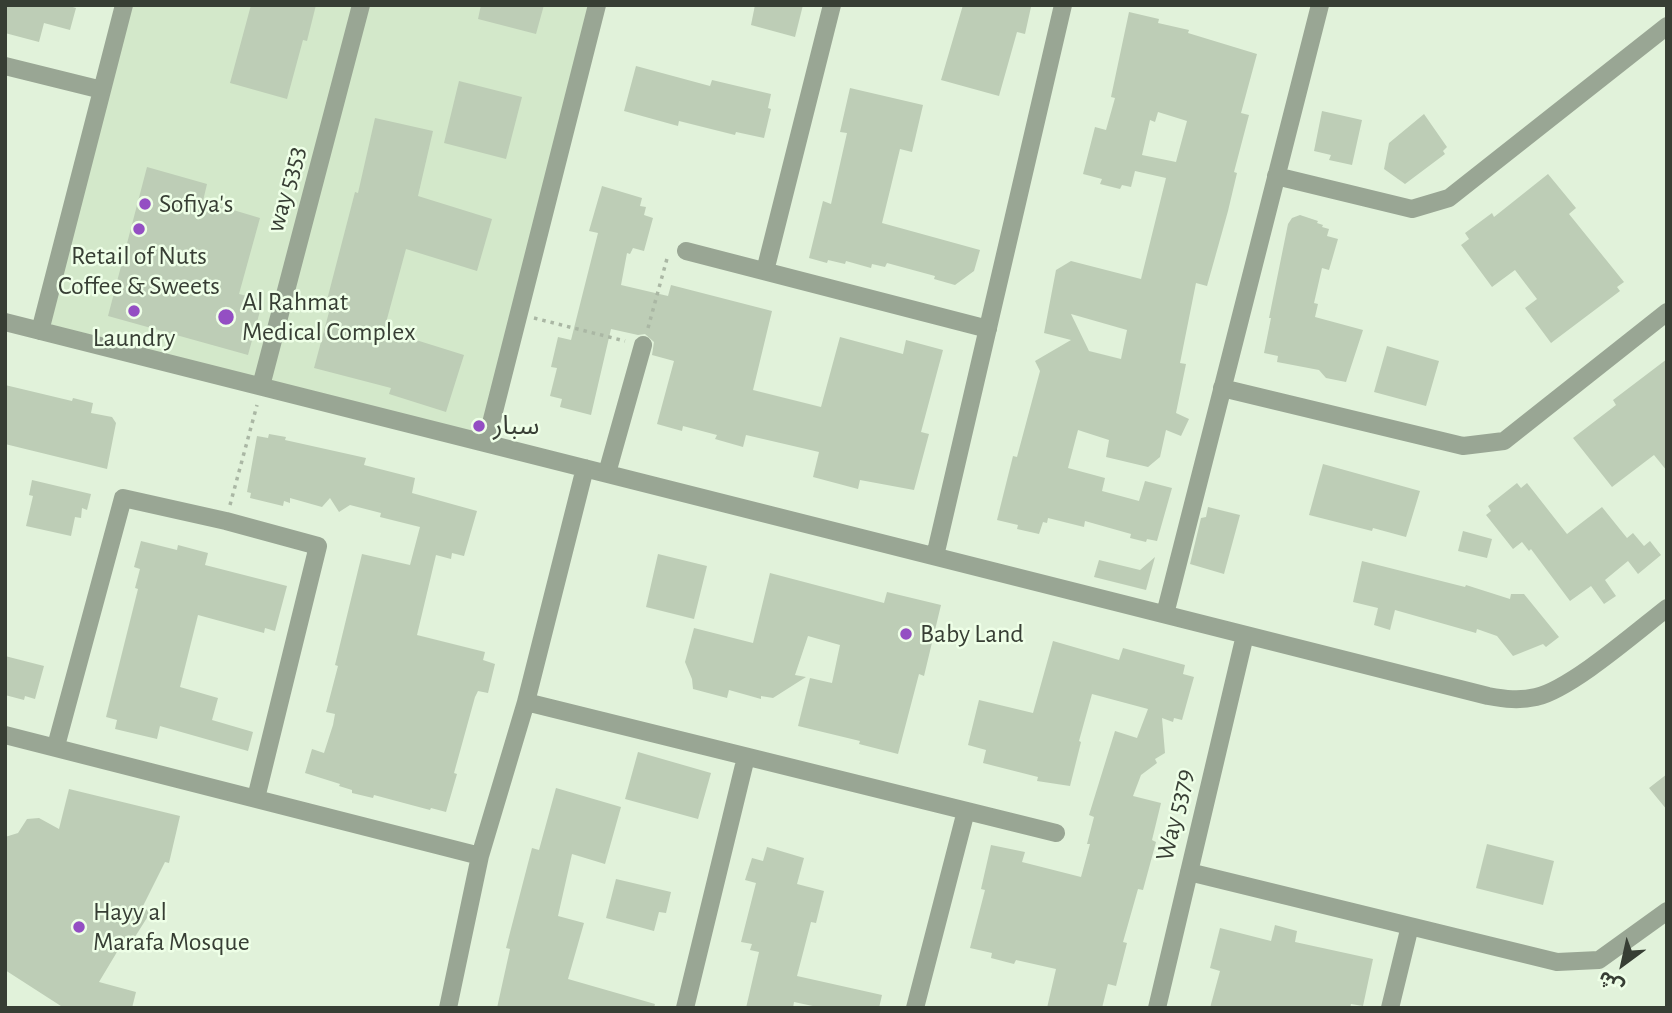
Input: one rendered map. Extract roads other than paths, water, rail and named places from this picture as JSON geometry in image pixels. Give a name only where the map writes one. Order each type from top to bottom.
[{"type":"street","points":[[40,331],[124,5]]},
{"type":"street","name":"way 5353","points":[[261,386],[361,5]]},
{"type":"street","points":[[486,443],[597,5]]},
{"type":"street","points":[[765,271],[832,5]]},
{"type":"street","points":[[935,556],[1063,5]]},
{"type":"street","points":[[1165,614],[1320,5]]},
{"type":"street","points":[[1276,176],[1412,209],[1449,198],[1667,26]]},
{"type":"street","points":[[5,65],[102,90]]},
{"type":"street","points":[[685,251],[988,329]]},
{"type":"street","points":[[1222,388],[1463,446],[1504,441],[1667,312]]},
{"type":"street","points":[[5,322],[1488,696],[1513,700],[1539,696],[1565,683],[1667,608]]},
{"type":"street","points":[[607,473],[643,345]]},
{"type":"street","points":[[447,1008],[480,856],[526,702],[585,468]]},
{"type":"street","points":[[56,746],[123,498],[226,521],[318,546],[256,798]]},
{"type":"street","name":"Way 5379","points":[[1157,1008],[1245,635]]},
{"type":"street","points":[[526,702],[1056,834]]},
{"type":"street","points":[[5,754],[10,736],[480,856]]},
{"type":"street","points":[[685,1008],[746,757]]},
{"type":"street","points":[[915,1008],[966,811]]},
{"type":"street","points":[[1189,872],[1557,962],[1599,960],[1667,911]]},
{"type":"street","points":[[1390,1008],[1410,926]]},
{"type":"place","name":"Sofiya's","points":[[145,204]]},
{"type":"place","name":"Retail of Nuts Coffee & Sweets","points":[[139,229]]},
{"type":"place","name":"Laundry","points":[[134,311]]},
{"type":"place","name":"Al Rahmat Medical Complex","points":[[226,317]]},
{"type":"place","name":"سبار","points":[[479,426]]},
{"type":"place","name":"Baby Land","points":[[906,634]]},
{"type":"place","name":"Hayy al Marafa Mosque","points":[[79,927]]}]
